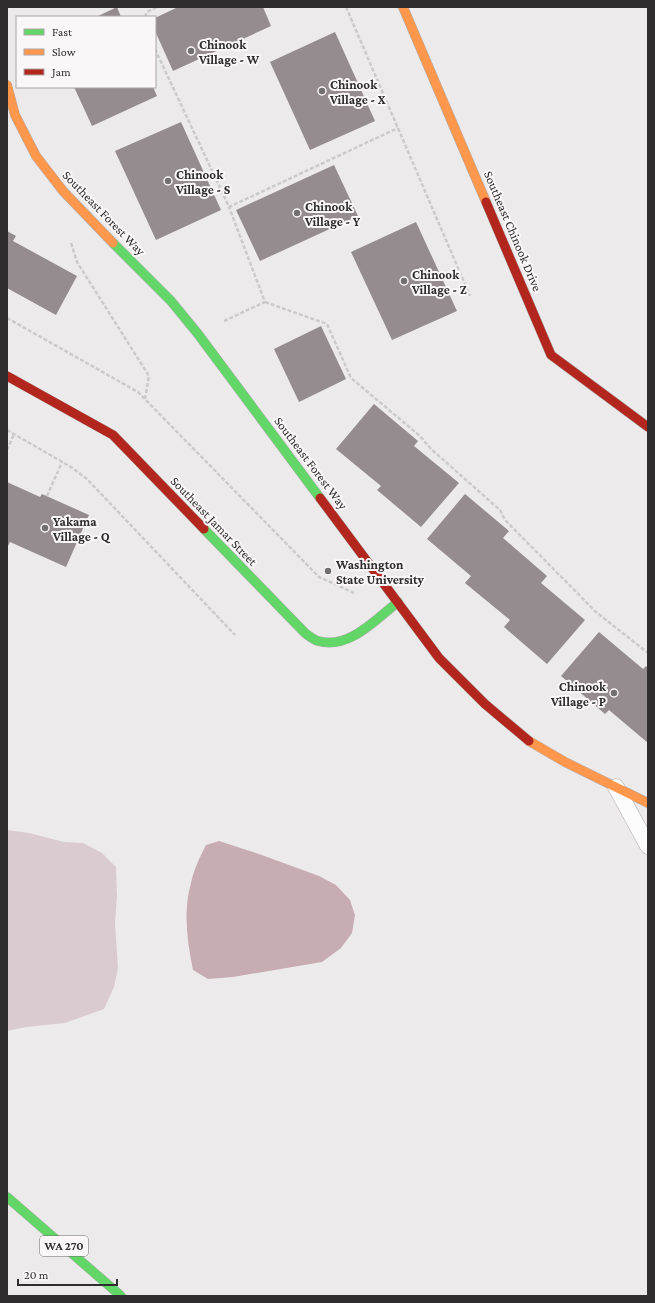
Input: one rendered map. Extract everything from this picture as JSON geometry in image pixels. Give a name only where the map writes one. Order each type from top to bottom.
[{"type":"street","name":"Southeast Chinook Drive","points":[[403,7],[552,355],[648,427]]},
{"type":"street","name":"Southeast Forest Way","points":[[7,85],[15,115],[36,156],[63,191],[171,301],[198,334],[439,658],[485,704],[530,741],[565,762],[648,803]]},
{"type":"street","name":"Southeast Jamar Street","points":[[7,376],[113,435],[277,605],[317,642],[330,643],[347,640],[363,630],[398,602]]},
{"type":"street","name":"WA 270","points":[[7,1197],[121,1296]]},
{"type":"lane","points":[[616,787],[648,846]]},
{"type":"path","points":[[145,16],[147,12],[157,7]]},
{"type":"path","points":[[346,7],[470,296]]},
{"type":"path","points":[[156,51],[229,207],[265,302]]},
{"type":"path","points":[[229,207],[398,128]]},
{"type":"path","points":[[70,240],[77,262],[149,376],[145,399]]},
{"type":"path","points":[[198,334],[265,302],[327,324],[350,378],[420,436],[431,450],[500,510],[505,520],[596,612],[648,653]]},
{"type":"path","points":[[7,318],[138,392],[318,577],[361,597]]},
{"type":"path","points":[[7,430],[72,467],[87,479],[234,635]]},
{"type":"path","points":[[7,450],[14,434]]},
{"type":"path","points":[[47,496],[62,462]]},
{"type":"shaded area","points":[[7,830],[29,833],[64,842],[83,843],[102,853],[116,867],[117,896],[115,923],[118,968],[114,987],[104,1009],[65,1023],[26,1027],[7,1031]]},
{"type":"shaded area","points":[[219,841],[319,876],[336,885],[350,900],[355,915],[352,933],[341,948],[322,962],[233,977],[208,979],[193,970],[187,926],[187,904],[192,878],[206,845]]},
{"type":"building","points":[[117,7],[121,16],[98,16]]},
{"type":"building","name":"Chinook Village - W","points":[[178,7],[263,7],[271,26],[173,71],[156,33],[156,18]]},
{"type":"building","name":"Chinook Village - X","points":[[335,32],[375,121],[310,150],[270,62]]},
{"type":"building","points":[[74,88],[153,88],[157,96],[92,126]]},
{"type":"building","name":"Chinook Village - S","points":[[181,122],[221,210],[156,240],[115,151]]},
{"type":"building","name":"Chinook Village - Y","points":[[334,165],[358,216],[260,261],[236,210]]},
{"type":"building","name":"Chinook Village - Z","points":[[416,222],[457,311],[392,340],[351,252]]},
{"type":"building","points":[[7,231],[16,236],[13,241],[77,276],[56,315],[7,288]]},
{"type":"building","points":[[321,326],[346,379],[299,402],[274,349]]},
{"type":"building","points":[[374,404],[418,441],[414,446],[459,483],[421,527],[377,490],[381,486],[336,449]]},
{"type":"building","name":"Yakama Village - Q","points":[[7,482],[40,497],[42,494],[89,515],[66,567],[10,542],[8,546],[7,545]]},
{"type":"building","points":[[465,494],[509,531],[503,538],[547,576],[541,583],[585,620],[547,664],[504,627],[510,620],[465,583],[471,576],[427,539]]},
{"type":"building","name":"Chinook Village - P","points":[[599,632],[643,669],[646,666],[648,668],[648,743],[609,710],[605,714],[561,676]]},
{"type":"traffic: fast","points":[[113,243],[171,301],[198,334],[320,498]]},
{"type":"traffic: fast","points":[[204,529],[305,633],[316,640],[329,643],[351,637],[371,624],[398,602]]},
{"type":"traffic: fast","points":[[7,1197],[121,1296]]},
{"type":"traffic: slow","points":[[403,7],[486,202]]},
{"type":"traffic: slow","points":[[7,85],[15,115],[36,156],[63,191],[113,243]]},
{"type":"traffic: slow","points":[[529,741],[565,762],[648,803]]},
{"type":"traffic: jam","points":[[486,202],[551,355],[648,427]]},
{"type":"traffic: jam","points":[[7,376],[113,435],[204,529]]},
{"type":"traffic: jam","points":[[320,498],[439,658],[485,704],[529,741]]},
{"type":"place","name":"Chinook Village - W","points":[[191,51]]},
{"type":"place","name":"Chinook Village - X","points":[[322,91]]},
{"type":"place","name":"Chinook Village - S","points":[[168,181]]},
{"type":"place","name":"Chinook Village - Y","points":[[297,213]]},
{"type":"place","name":"Chinook Village - Z","points":[[404,281]]},
{"type":"place","name":"Yakama Village - Q","points":[[45,528]]},
{"type":"place","name":"Washington State University","points":[[328,571]]},
{"type":"place","name":"Chinook Village - P","points":[[614,693]]}]
